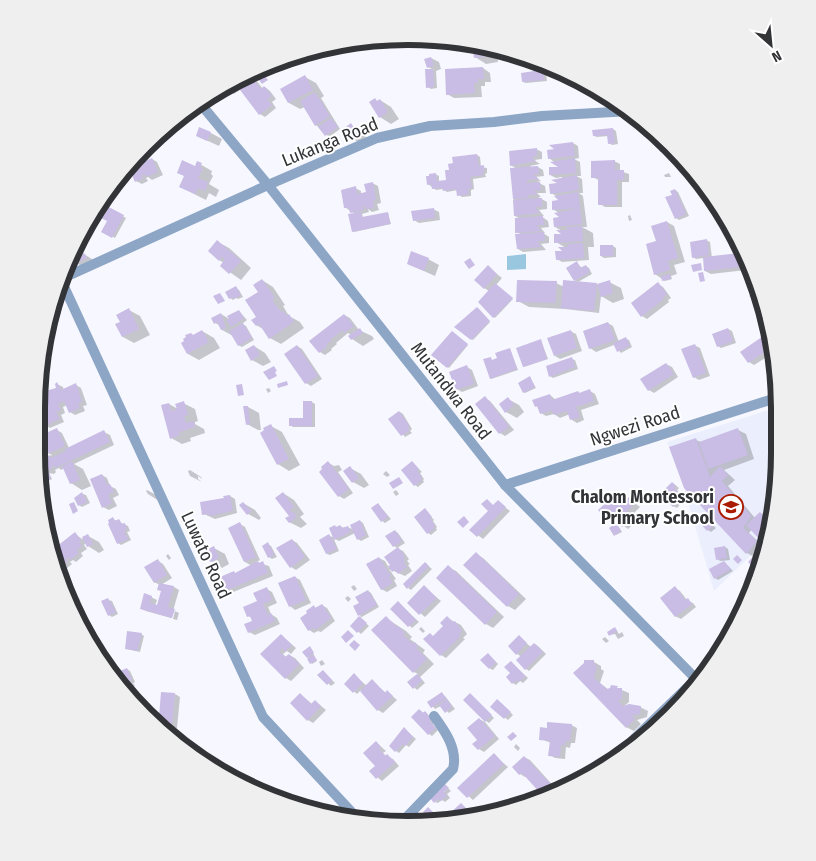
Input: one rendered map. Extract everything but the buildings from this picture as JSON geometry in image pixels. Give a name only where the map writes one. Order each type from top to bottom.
[{"type":"street","name":"Mutandwa Road","points":[[204,108],[268,185],[504,485],[694,677]]},
{"type":"street","name":"Lukanga Road","points":[[70,276],[268,185],[377,138],[430,126],[618,112]]},
{"type":"street","name":"Luwato Road","points":[[65,289],[263,717],[351,811]]},
{"type":"street","name":"Ngwezi Road","points":[[504,485],[771,400]]},
{"type":"street","points":[[408,816],[453,769],[453,749],[434,716]]},
{"type":"shaded area","name":"Chalom Montessori Primary School","points":[[771,409],[768,500],[759,548],[714,591],[684,488],[667,442]]},
{"type":"water","points":[[526,254],[526,269],[507,270],[507,256]]},
{"type":"place","name":"Chalom Montessori Primary School","points":[[731,507]]}]
